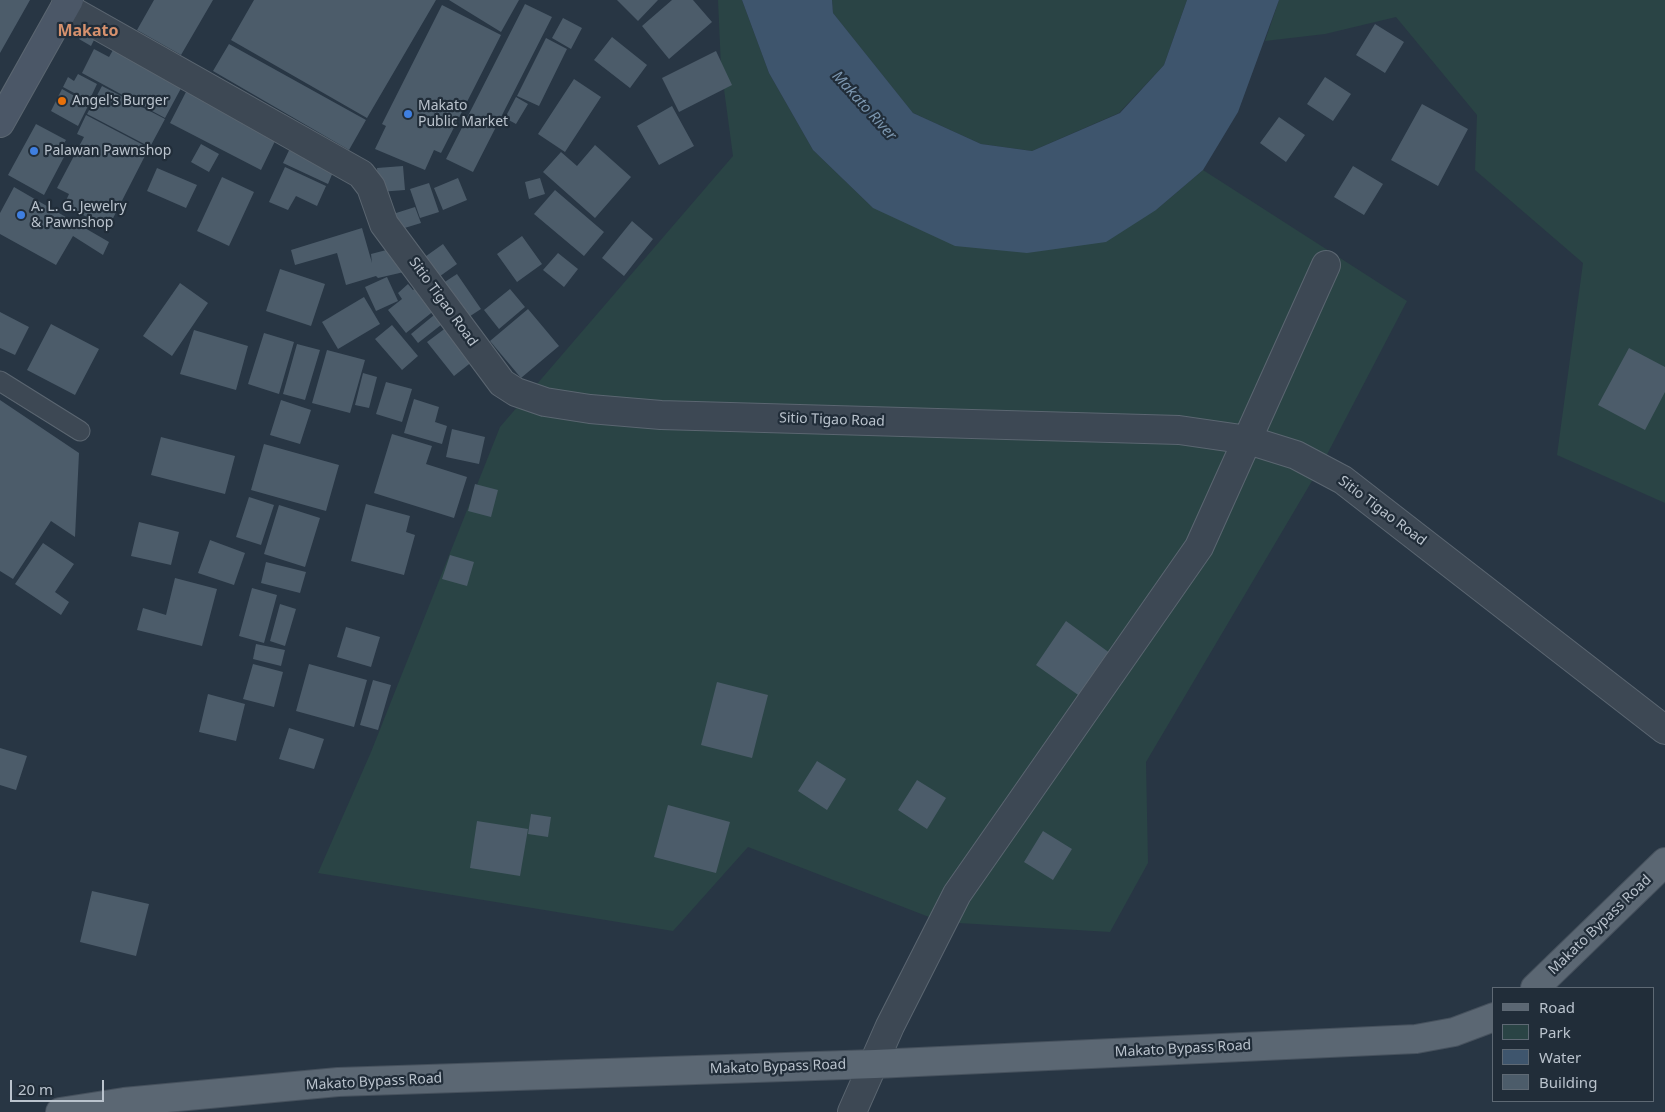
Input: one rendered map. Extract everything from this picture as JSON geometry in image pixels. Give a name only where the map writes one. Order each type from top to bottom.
[{"type":"main road","points":[[0,123],[68,4]]},
{"type":"main road","name":"Makato Bypass Road","points":[[1536,987],[1665,862]]},
{"type":"main road","name":"Makato Bypass Road","points":[[60,1112],[124,1102],[338,1082],[875,1064],[1425,1038],[1467,1028],[1492,1018]]},
{"type":"street","name":"Sitio Tigao Road","points":[[68,4],[361,174],[371,187],[384,224],[502,383],[516,392],[545,402],[590,409],[661,415],[1179,430],[1248,440],[1296,455],[1343,480],[1665,730]]},
{"type":"street","points":[[852,1112],[875,1064],[890,1026],[957,894],[1199,547],[1326,265]]},
{"type":"lane","points":[[0,381],[80,431]]},
{"type":"green space","points":[[718,0],[742,0],[769,73],[813,150],[873,208],[1156,210],[1203,170],[1407,301],[1322,464],[1146,762],[1148,863],[1110,932],[942,922],[748,847],[673,931],[318,873],[371,752],[500,427],[733,156],[721,67]]},
{"type":"green space","points":[[832,0],[1187,0],[1164,65],[1119,113],[1032,151],[981,144],[913,113],[833,13]]},
{"type":"green space","points":[[1279,0],[1665,0],[1665,503],[1557,455],[1583,263],[1475,170],[1477,115],[1396,17],[1325,34],[1265,41]]},
{"type":"water","name":"Makato River","points":[[742,0],[832,0],[833,13],[913,113],[981,144],[1032,151],[1120,113],[1164,65],[1187,0],[1279,0],[1238,112],[1203,170],[1156,210],[1106,242],[1027,253],[955,246],[873,208],[813,150],[769,73]]},
{"type":"building","points":[[0,0],[30,0],[0,53]]},
{"type":"building","points":[[154,0],[213,0],[181,55],[137,30]]},
{"type":"building","points":[[254,0],[436,0],[367,118],[231,40]]},
{"type":"building","points":[[449,0],[519,0],[501,32]]},
{"type":"building","points":[[617,0],[658,0],[638,21]]},
{"type":"building","points":[[672,0],[693,0],[712,22],[669,59],[642,26]]},
{"type":"building","points":[[525,4],[552,17],[473,172],[446,159]]},
{"type":"building","points":[[442,5],[501,35],[441,153],[434,150],[425,170],[375,149],[386,126],[382,124]]},
{"type":"building","points":[[563,18],[582,28],[571,49],[552,38]]},
{"type":"building","points":[[88,24],[99,30],[91,46],[79,39]]},
{"type":"building","points":[[1375,24],[1404,42],[1385,73],[1356,55]]},
{"type":"building","points":[[612,37],[647,65],[630,88],[594,60]]},
{"type":"building","points":[[546,38],[567,49],[539,106],[517,96]]},
{"type":"building","points":[[117,43],[186,79],[165,118],[82,73],[94,49],[109,57]]},
{"type":"building","points":[[229,44],[366,120],[349,150],[213,71]]},
{"type":"building","points":[[716,51],[732,85],[679,112],[662,78]]},
{"type":"building","points":[[78,74],[97,84],[89,101],[63,87],[68,77],[74,81]]},
{"type":"building","points":[[1325,77],[1351,94],[1333,121],[1307,104]]},
{"type":"building","points":[[574,79],[601,97],[565,152],[538,134]]},
{"type":"building","points":[[102,86],[165,119],[150,147],[87,114]]},
{"type":"building","points":[[62,89],[89,104],[78,126],[51,111]]},
{"type":"building","points":[[187,90],[277,137],[261,170],[170,123]]},
{"type":"building","points":[[516,97],[528,104],[516,124],[505,118]]},
{"type":"building","points":[[1422,104],[1468,129],[1438,186],[1391,160]]},
{"type":"building","points":[[672,106],[694,146],[659,165],[637,126]]},
{"type":"building","points":[[86,115],[149,148],[108,228],[64,205],[69,194],[57,188],[84,137],[77,134]]},
{"type":"building","points":[[1279,117],[1305,135],[1286,162],[1260,143]]},
{"type":"building","points":[[36,124],[66,140],[58,154],[64,157],[44,195],[8,175]]},
{"type":"building","points":[[201,144],[219,154],[209,172],[191,162]]},
{"type":"building","points":[[292,144],[336,165],[328,184],[283,163]]},
{"type":"building","points":[[595,145],[631,177],[595,218],[543,172],[561,152],[577,166]]},
{"type":"building","points":[[403,166],[405,190],[379,192],[377,168]]},
{"type":"building","points":[[1353,166],[1383,184],[1364,215],[1334,197]]},
{"type":"building","points":[[285,167],[326,186],[317,206],[296,196],[288,210],[269,202]]},
{"type":"building","points":[[157,168],[197,185],[186,208],[147,191]]},
{"type":"building","points":[[222,177],[254,192],[229,246],[197,231]]},
{"type":"building","points":[[458,178],[467,200],[443,210],[434,188]]},
{"type":"building","points":[[540,178],[545,194],[529,199],[525,182]]},
{"type":"building","points":[[429,183],[439,212],[420,218],[410,189]]},
{"type":"building","points":[[14,187],[109,242],[103,255],[73,236],[56,265],[0,234],[0,213]]},
{"type":"building","points":[[555,190],[604,232],[584,256],[534,214]]},
{"type":"building","points":[[415,207],[421,223],[398,230],[393,214]]},
{"type":"building","points":[[632,221],[653,239],[624,276],[602,258]]},
{"type":"building","points":[[362,228],[372,263],[371,254],[398,247],[404,272],[378,278],[376,276],[346,285],[337,253],[295,265],[291,250]]},
{"type":"building","points":[[522,236],[542,264],[517,282],[497,254]]},
{"type":"building","points":[[443,244],[457,264],[436,279],[422,259]]},
{"type":"building","points":[[558,253],[578,269],[564,287],[543,270]]},
{"type":"building","points":[[280,269],[325,284],[311,326],[266,311]]},
{"type":"building","points":[[457,274],[481,309],[461,322],[437,287]]},
{"type":"building","points":[[387,277],[398,301],[376,311],[365,287]]},
{"type":"building","points":[[180,283],[208,303],[172,356],[143,336]]},
{"type":"building","points":[[422,283],[440,306],[406,333],[388,310],[402,299],[398,293],[408,284],[413,290]]},
{"type":"building","points":[[510,289],[525,307],[499,329],[484,310]]},
{"type":"building","points":[[364,297],[380,324],[338,349],[322,322]]},
{"type":"building","points":[[528,309],[559,346],[521,378],[490,341]]},
{"type":"building","points":[[439,311],[446,321],[418,343],[411,334]]},
{"type":"building","points":[[0,312],[29,327],[15,355],[0,348]]},
{"type":"building","points":[[51,324],[99,349],[75,395],[27,370]]},
{"type":"building","points":[[392,325],[418,356],[402,370],[375,339]]},
{"type":"building","points":[[447,327],[473,361],[454,376],[427,342]]},
{"type":"building","points":[[194,330],[248,346],[236,390],[180,374]]},
{"type":"building","points":[[264,333],[294,342],[279,394],[248,384]]},
{"type":"building","points":[[297,344],[320,350],[305,400],[283,394]]},
{"type":"building","points":[[1629,348],[1665,367],[1665,392],[1645,430],[1598,405]]},
{"type":"building","points":[[327,350],[365,360],[350,413],[312,403]]},
{"type":"building","points":[[363,373],[377,377],[369,408],[355,405]]},
{"type":"building","points":[[386,382],[412,389],[402,422],[376,414]]},
{"type":"building","points":[[414,399],[439,407],[435,422],[447,426],[442,444],[404,433]]},
{"type":"building","points":[[0,400],[79,453],[75,537],[51,521],[13,579],[0,571]]},
{"type":"building","points":[[281,400],[311,410],[300,444],[270,435]]},
{"type":"building","points":[[452,429],[485,437],[479,464],[446,457]]},
{"type":"building","points":[[392,434],[432,446],[426,464],[467,477],[454,518],[374,493]]},
{"type":"building","points":[[161,437],[235,456],[225,494],[151,475]]},
{"type":"building","points":[[264,444],[339,465],[326,511],[251,490]]},
{"type":"building","points":[[475,484],[498,490],[491,517],[468,511]]},
{"type":"building","points":[[249,497],[274,505],[261,545],[236,537]]},
{"type":"building","points":[[366,504],[410,516],[406,532],[415,535],[404,575],[351,561]]},
{"type":"building","points":[[279,505],[320,518],[305,567],[264,554]]},
{"type":"building","points":[[139,522],[179,532],[171,565],[131,556]]},
{"type":"building","points":[[210,540],[245,553],[234,585],[198,573]]},
{"type":"building","points":[[43,543],[74,564],[55,592],[69,602],[61,615],[15,584]]},
{"type":"building","points":[[450,555],[474,562],[467,586],[442,579]]},
{"type":"building","points":[[266,562],[306,572],[300,593],[261,583]]},
{"type":"building","points":[[175,578],[217,589],[202,646],[137,630],[143,608],[166,615]]},
{"type":"building","points":[[252,588],[277,595],[264,643],[239,636]]},
{"type":"building","points":[[280,604],[296,609],[285,646],[270,641]]},
{"type":"building","points":[[1066,621],[1118,659],[1088,702],[1036,665]]},
{"type":"building","points":[[346,627],[380,637],[371,667],[337,657]]},
{"type":"building","points":[[256,644],[285,650],[281,666],[253,659]]},
{"type":"building","points":[[253,664],[283,672],[274,707],[243,699]]},
{"type":"building","points":[[309,664],[367,680],[354,727],[296,711]]},
{"type":"building","points":[[373,680],[391,685],[378,730],[360,725]]},
{"type":"building","points":[[717,682],[768,695],[752,758],[701,745]]},
{"type":"building","points":[[208,694],[245,704],[236,741],[199,732]]},
{"type":"building","points":[[289,728],[324,739],[314,769],[279,759]]},
{"type":"building","points":[[0,748],[27,756],[16,790],[0,785]]},
{"type":"building","points":[[817,761],[846,779],[827,810],[798,791]]},
{"type":"building","points":[[917,780],[946,798],[927,829],[898,810]]},
{"type":"building","points":[[668,805],[730,822],[716,873],[654,857]]},
{"type":"building","points":[[531,814],[551,817],[548,837],[528,834]]},
{"type":"building","points":[[477,821],[528,829],[520,876],[470,868]]},
{"type":"building","points":[[1043,831],[1072,849],[1053,880],[1024,862]]},
{"type":"building","points":[[92,891],[149,904],[136,956],[80,942]]},
{"type":"place","name":"Angel's Burger","points":[[62,101]]},
{"type":"place","name":"Makato Public Market","points":[[408,114]]},
{"type":"place","name":"Palawan Pawnshop","points":[[34,151]]},
{"type":"place","name":"A. L. G. Jewelry & Pawnshop","points":[[21,215]]},
{"type":"district","name":"Makato","points":[[88,31]]}]
